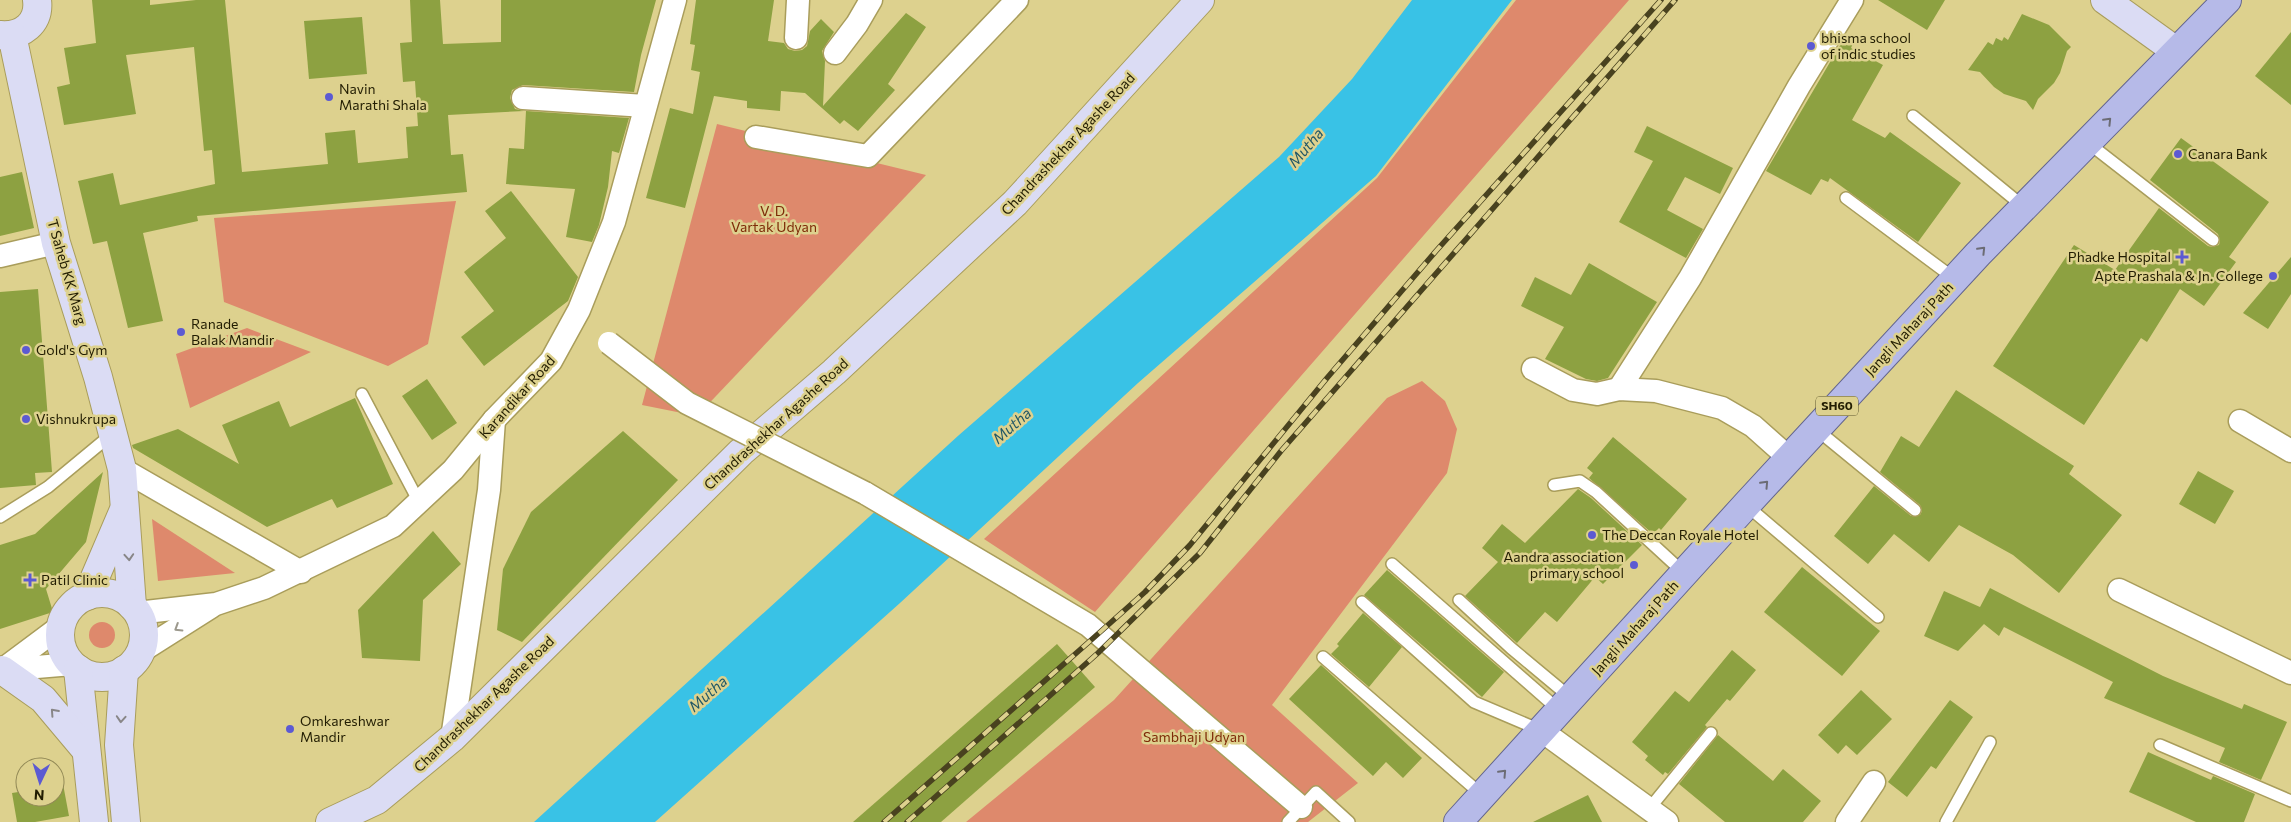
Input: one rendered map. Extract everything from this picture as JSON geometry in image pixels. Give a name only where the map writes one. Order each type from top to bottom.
[{"type":"main road","name":"Jangli Maharaj Path","points":[[1458,822],[1789,458],[1955,279],[2227,0]]},
{"type":"street","points":[[6,35],[23,31],[32,23],[37,12],[37,0]]},
{"type":"street","name":"Karandikar Road","points":[[216,604],[264,588],[301,572],[392,526],[453,470],[494,420],[551,361],[579,310],[614,222],[675,0]]},
{"type":"street","points":[[796,38],[798,0]]},
{"type":"street","points":[[835,53],[858,24],[871,0]]},
{"type":"street","points":[[756,136],[868,156],[1017,0]]},
{"type":"street","name":"Chandrashekhar Agashe Road","points":[[330,822],[377,800],[452,738],[741,452],[834,372],[1015,203],[1200,0]]},
{"type":"street","points":[[1619,389],[1690,278],[1799,86],[1852,0]]},
{"type":"street","points":[[2105,0],[2176,51]]},
{"type":"street","name":"T Saheb KK Marg","points":[[6,35],[56,243],[98,378],[122,469],[135,609]]},
{"type":"street","points":[[523,98],[646,106]]},
{"type":"street","points":[[0,256],[56,243]]},
{"type":"street","points":[[609,343],[687,403],[865,493],[1088,625],[1294,815]]},
{"type":"street","points":[[1532,369],[1573,390],[1597,394],[1619,389],[1656,391],[1722,408],[1753,426],[1789,458]]},
{"type":"street","points":[[452,738],[488,490],[494,420]]},
{"type":"street","points":[[2240,421],[2291,451]]},
{"type":"street","points":[[122,469],[301,572]]},
{"type":"street","name":"T Saheb KK Marg","points":[[86,596],[125,508]]},
{"type":"street","points":[[2118,590],[2291,673]]},
{"type":"street","points":[[1,670],[61,626],[73,604],[86,596],[111,594],[135,609],[143,628],[132,661],[119,744],[126,822]]},
{"type":"street","points":[[135,609],[216,604]]},
{"type":"street","points":[[1,670],[74,666],[101,677],[132,661],[216,604]]},
{"type":"street","points":[[61,626],[62,650],[74,666],[94,822]]},
{"type":"street","points":[[1,670],[43,699],[85,749]]},
{"type":"street","points":[[1558,714],[1649,809],[1668,822]]},
{"type":"street","points":[[1846,822],[1874,782]]},
{"type":"lane","points":[[1913,116],[2024,207]]},
{"type":"lane","points":[[2087,142],[2213,240]]},
{"type":"lane","points":[[1846,198],[1955,279]]},
{"type":"lane","points":[[362,394],[419,502]]},
{"type":"lane","points":[[1816,429],[1915,510]]},
{"type":"lane","points":[[0,517],[48,487],[112,434]]},
{"type":"lane","points":[[1554,485],[1580,481],[1596,492],[1684,573]]},
{"type":"lane","points":[[1746,505],[1878,617]]},
{"type":"lane","points":[[1392,564],[1558,714]]},
{"type":"lane","points":[[1460,600],[1510,648],[1558,714]]},
{"type":"lane","points":[[1362,602],[1474,702],[1558,714]]},
{"type":"lane","points":[[1323,657],[1482,796]]},
{"type":"lane","points":[[1649,809],[1711,733]]},
{"type":"lane","points":[[1946,822],[1990,742]]},
{"type":"lane","points":[[2160,745],[2291,801]]},
{"type":"lane","points":[[1294,815],[1316,792],[1350,822]]},
{"type":"green space","points":[[1516,0],[1629,0],[1095,612],[984,539],[1377,178]]},
{"type":"green space","name":"V. D. Vartak Udyan","points":[[717,124],[926,175],[697,416],[642,405]]},
{"type":"green space","points":[[456,201],[428,344],[388,366],[224,302],[214,218]]},
{"type":"green space","points":[[247,328],[311,352],[190,408],[176,354]]},
{"type":"green space","name":"Sambhaji Udyan","points":[[1422,381],[1445,401],[1457,429],[1447,473],[1272,705],[1358,783],[1308,822],[966,822],[1114,700],[1387,398]]},
{"type":"green space","points":[[152,519],[235,573],[158,581]]},
{"type":"green space","points":[[102,622],[111,626],[115,635],[111,644],[102,648],[93,644],[89,635],[93,626]]},
{"type":"water","name":"Mutha","points":[[1412,0],[1512,0],[1376,176],[1138,383],[900,603],[655,822],[534,822],[959,435],[1279,157],[1352,79]]},
{"type":"building","points":[[92,0],[150,0],[150,5],[196,0],[225,0],[242,172],[328,164],[325,133],[355,130],[358,163],[408,158],[406,127],[418,126],[415,81],[403,82],[400,43],[412,42],[410,0],[440,0],[443,44],[501,42],[501,0],[656,0],[641,55],[634,92],[523,85],[512,90],[510,98],[515,109],[524,111],[448,115],[451,155],[463,154],[467,192],[197,216],[198,221],[143,233],[163,321],[128,328],[107,241],[93,244],[78,181],[113,173],[120,205],[215,184],[212,150],[204,151],[194,47],[126,55],[136,114],[64,125],[57,87],[70,84],[64,48],[96,43]]},
{"type":"building","points":[[696,0],[774,0],[768,41],[784,43],[788,49],[795,51],[802,50],[807,46],[810,31],[821,19],[834,32],[822,51],[825,61],[823,106],[906,13],[926,27],[888,84],[895,90],[858,131],[844,120],[840,124],[805,93],[781,91],[780,111],[747,108],[747,101],[714,96],[685,208],[646,198],[670,108],[693,114],[700,72],[691,70],[695,45],[690,44]]},
{"type":"building","points":[[1878,0],[1945,0],[1927,30]]},
{"type":"building","points":[[2022,14],[2049,25],[2071,47],[2067,51],[2060,73],[2054,83],[2038,99],[2033,110],[2026,101],[2004,94],[1994,87],[1980,72],[1968,70],[1988,42],[1993,45],[1996,38],[2002,41],[2004,37],[2008,40]]},
{"type":"building","points":[[362,17],[367,74],[309,79],[304,21]]},
{"type":"building","points":[[2291,32],[2291,105],[2255,76]]},
{"type":"building","points":[[1846,35],[1855,39],[1851,48],[1883,65],[1852,120],[1885,138],[1890,132],[1961,183],[1918,242],[1830,178],[1828,182],[1821,179],[1811,195],[1766,171]]},
{"type":"building","points":[[526,111],[629,118],[619,153],[612,151],[608,187],[599,225],[592,242],[566,237],[575,189],[506,184],[509,148],[524,149]]},
{"type":"building","points":[[1647,126],[1733,168],[1720,194],[1685,177],[1667,210],[1703,229],[1686,258],[1619,222],[1653,161],[1634,152]]},
{"type":"building","points":[[2181,138],[2269,202],[2229,257],[2236,262],[2204,306],[2180,289],[2147,342],[2141,338],[2084,425],[1993,366],[2074,245],[2115,270],[2159,208],[2208,246],[2219,245],[2218,234],[2150,180]]},
{"type":"building","points":[[22,172],[34,228],[0,236],[0,177]]},
{"type":"building","points":[[511,191],[578,277],[568,301],[484,366],[461,337],[494,311],[464,272],[506,238],[485,211]]},
{"type":"building","points":[[2291,257],[2291,294],[2268,329],[2243,313]]},
{"type":"building","points":[[1589,263],[1657,302],[1608,378],[1597,381],[1586,379],[1545,359],[1564,327],[1521,306],[1535,277],[1571,295]]},
{"type":"building","points":[[38,289],[52,472],[35,473],[36,485],[0,488],[0,292]]},
{"type":"building","points":[[427,379],[457,423],[432,440],[402,396]]},
{"type":"building","points":[[1956,390],[2074,466],[2069,474],[2122,515],[2059,593],[2013,555],[1959,525],[1929,562],[1894,534],[1868,564],[1834,536],[1874,486],[1911,516],[1920,515],[1922,511],[1920,505],[1880,472],[1901,436],[1919,447]]},
{"type":"building","points":[[355,398],[393,484],[337,508],[332,499],[267,527],[133,448],[132,445],[178,429],[239,464],[222,425],[279,401],[290,427]]},
{"type":"building","points":[[623,431],[678,480],[522,642],[497,630],[503,569],[531,512]]},
{"type":"building","points":[[1613,437],[1687,499],[1661,530],[1659,528],[1653,534],[1589,478],[1593,473],[1587,468]]},
{"type":"building","points":[[2198,471],[2234,491],[2215,524],[2179,504]]},
{"type":"building","points":[[103,472],[86,542],[46,589],[53,612],[0,629],[0,545],[35,534]]},
{"type":"building","points":[[1578,489],[1591,498],[1642,545],[1603,584],[1595,577],[1557,622],[1545,612],[1517,643],[1465,596],[1498,562],[1482,548],[1502,524],[1525,543]]},
{"type":"building","points":[[433,531],[461,564],[423,600],[420,661],[362,658],[358,610]]},
{"type":"building","points":[[1802,567],[1880,631],[1842,676],[1764,612]]},
{"type":"building","points":[[1387,570],[1504,672],[1482,697],[1364,595]]},
{"type":"building","points":[[1990,588],[2163,676],[2242,709],[2244,704],[2287,722],[2261,780],[2219,762],[2225,748],[2104,698],[2113,682],[2004,627],[1999,636],[1984,624],[1958,651],[1924,636],[1944,591],[1980,607]]},
{"type":"building","points":[[1363,613],[1402,647],[1369,687],[1331,654]]},
{"type":"building","points":[[1057,644],[1095,687],[941,822],[853,822]]},
{"type":"building","points":[[1732,650],[1756,670],[1730,701],[1727,699],[1705,725],[1707,727],[1668,774],[1665,772],[1663,775],[1645,760],[1648,756],[1632,742],[1675,691],[1689,702]]},
{"type":"building","points":[[1321,665],[1422,758],[1403,778],[1386,762],[1373,776],[1289,699]]},
{"type":"building","points":[[1861,690],[1892,719],[1857,755],[1846,745],[1838,754],[1818,735]]},
{"type":"building","points":[[1950,700],[1973,717],[1936,769],[1931,766],[1907,797],[1888,782]]},
{"type":"building","points":[[1718,735],[1773,781],[1783,769],[1821,801],[1803,822],[1725,822],[1679,784]]},
{"type":"building","points":[[2148,752],[2211,780],[2213,776],[2255,794],[2244,822],[2196,822],[2129,792]]},
{"type":"building","points":[[12,793],[15,793],[15,807],[65,807],[65,795],[69,816],[35,822],[17,822]]},
{"type":"building","points":[[1588,795],[1602,822],[1533,822]]},
{"type":"railway","points":[[884,822],[1145,592],[1190,545],[1327,378],[1436,251],[1661,0]]},
{"type":"railway","points":[[907,822],[1098,653],[1200,553],[1281,451],[1675,0]]},
{"type":"place","name":"bhisma school of indic studies","points":[[1811,46]]},
{"type":"place","name":"Navin Marathi Shala","points":[[329,97]]},
{"type":"place","name":"Canara Bank","points":[[2178,154]]},
{"type":"place","name":"Phadke Hospital","points":[[2182,257]]},
{"type":"place","name":"Apte Prashala & Jn. College","points":[[2273,276]]},
{"type":"place","name":"Ranade Balak Mandir","points":[[181,332]]},
{"type":"place","name":"Gold's Gym","points":[[26,350]]},
{"type":"place","name":"Vishnukrupa","points":[[26,419]]},
{"type":"place","name":"The Deccan Royale Hotel","points":[[1592,535]]},
{"type":"place","name":"Aandra association primary school","points":[[1634,565]]},
{"type":"place","name":"Patil Clinic","points":[[30,580]]},
{"type":"place","name":"Omkareshwar Mandir","points":[[290,729]]}]
